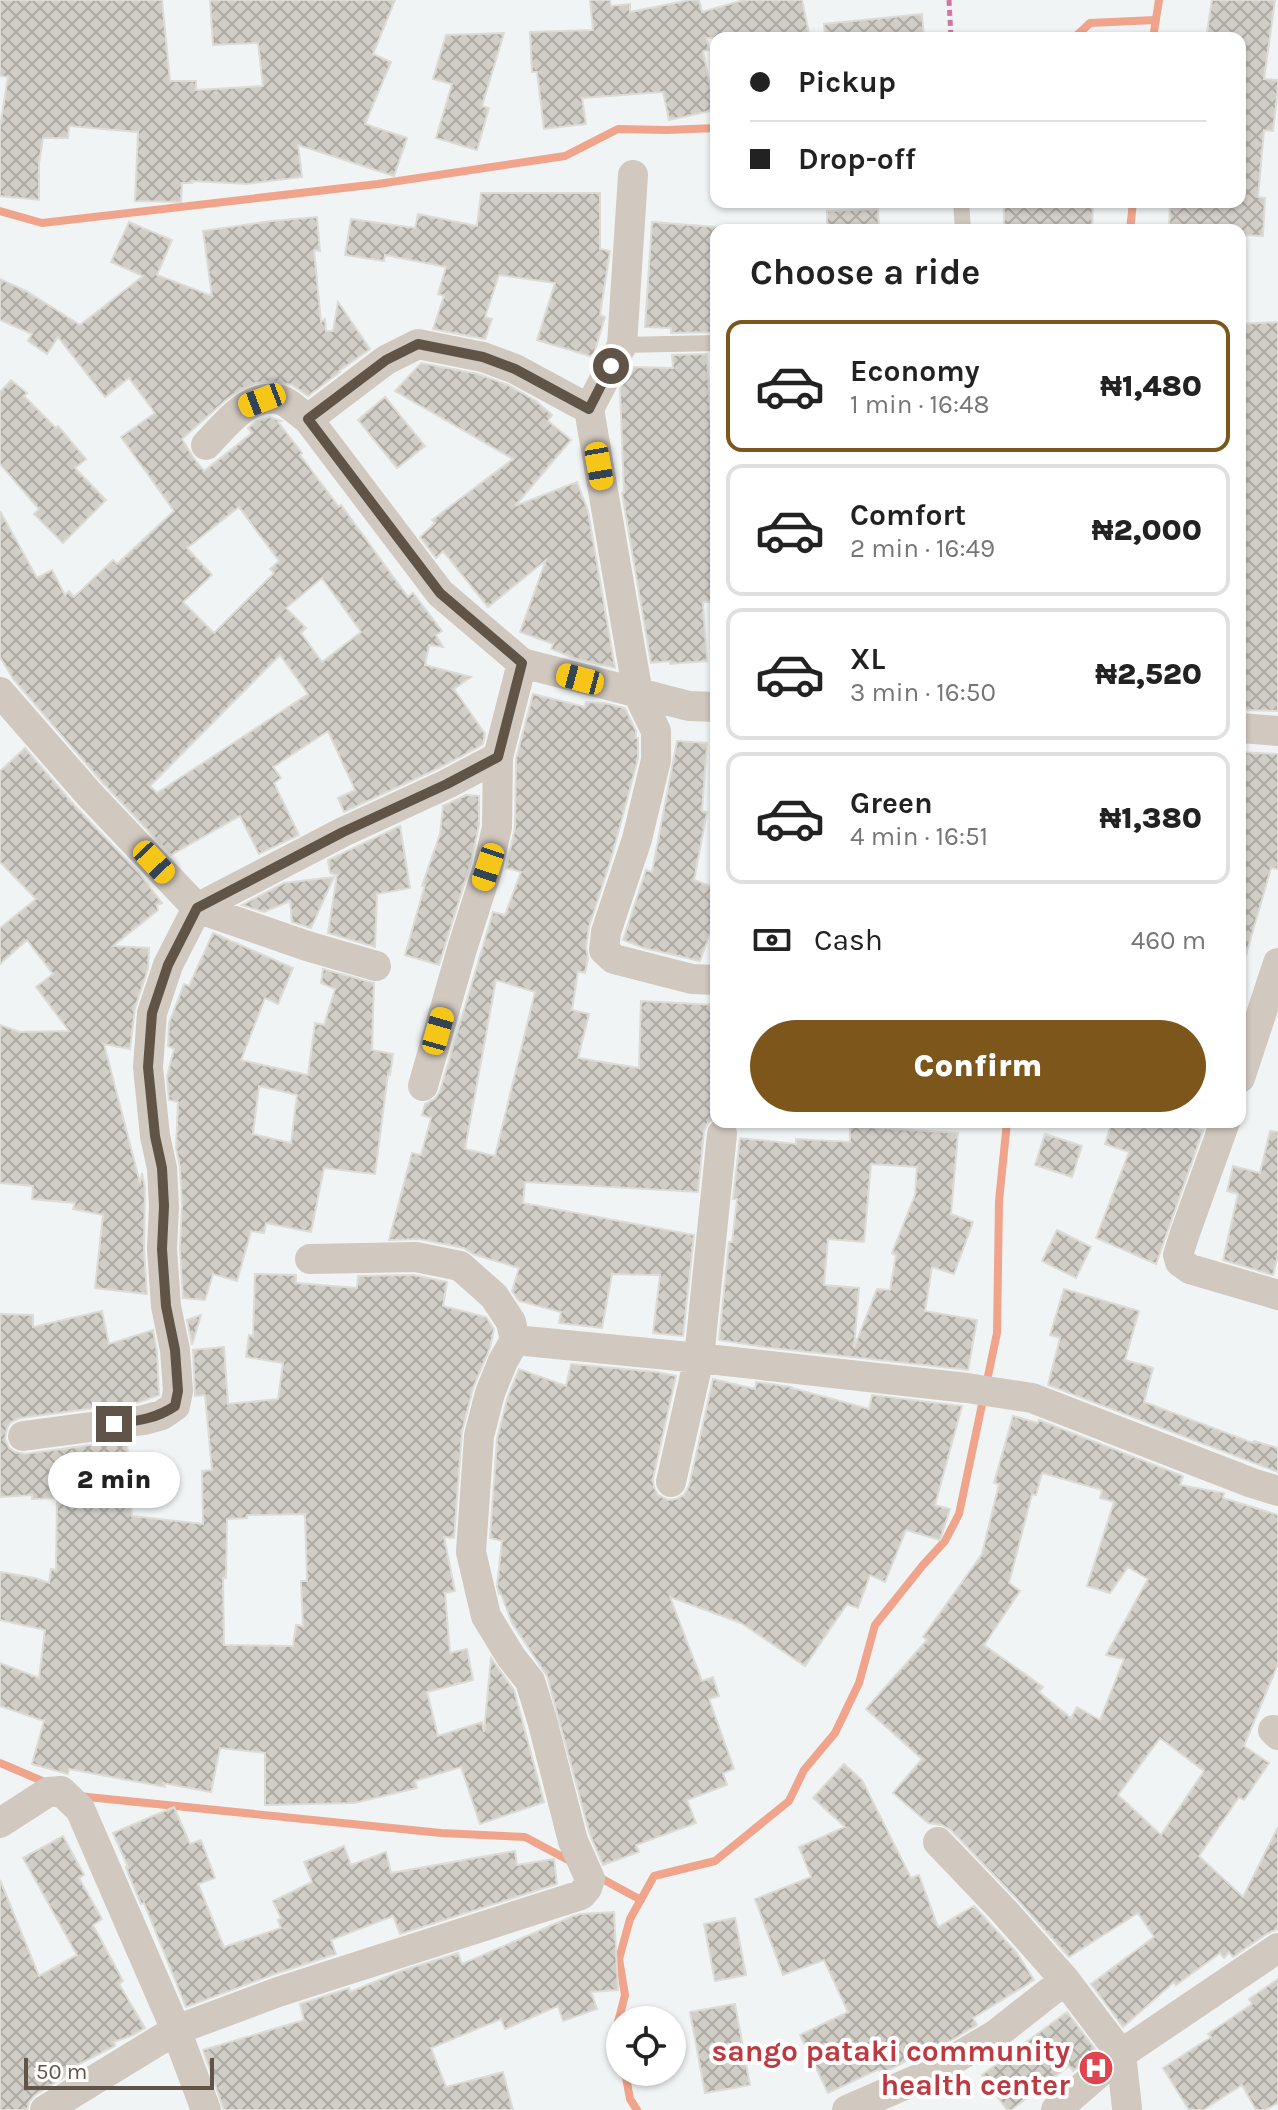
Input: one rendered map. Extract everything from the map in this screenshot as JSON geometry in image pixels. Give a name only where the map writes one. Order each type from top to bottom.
[{"type":"street","points":[[633,175],[622,345],[589,409],[638,694],[656,731],[656,760],[637,839],[606,932],[604,950],[614,959],[692,979],[710,980]]},
{"type":"street","points":[[308,419],[386,360],[418,344],[483,357],[515,369],[589,409]]},
{"type":"street","points":[[206,445],[243,408],[262,400],[282,400],[308,419],[440,593],[522,663],[689,706],[710,707]]},
{"type":"street","points":[[423,1086],[488,867],[497,827],[498,757],[522,663]]},
{"type":"street","points":[[1,693],[89,794],[197,908],[376,966]]},
{"type":"street","points":[[1246,728],[1278,731]]},
{"type":"street","points":[[23,1436],[144,1420],[162,1415],[175,1406],[178,1391],[175,1350],[166,1306],[162,1249],[162,1168],[155,1136],[148,1067],[152,1013],[168,965],[197,908],[343,832],[498,757]]},
{"type":"street","points":[[1246,1060],[1278,963]]},
{"type":"street","points":[[1223,1128],[1185,1233],[1178,1255],[1180,1262],[1190,1269],[1278,1295]]},
{"type":"street","points":[[671,1482],[699,1358],[722,1134]]},
{"type":"street","points":[[45,2110],[176,2030],[278,1992],[581,1895],[590,1879],[573,1841],[530,1681],[486,1616],[471,1552],[479,1436],[490,1393],[515,1340],[511,1322],[494,1296],[460,1266],[416,1257],[310,1259]]},
{"type":"street","points":[[515,1340],[967,1388],[1032,1398],[1278,1491]]},
{"type":"street","points":[[0,1823],[48,1792],[61,1791],[80,1809],[176,2030],[206,2110]]},
{"type":"street","points":[[938,1842],[1065,1980],[1121,2054],[1127,2108]]},
{"type":"street","points":[[1056,2110],[1121,2054],[1278,1948]]},
{"type":"street","points":[[847,2110],[925,2076],[995,2035],[1065,1980]]},
{"type":"lane","points":[[622,345],[710,343]]},
{"type":"path","points":[[949,0],[951,32]]},
{"type":"building","points":[[0,0],[162,0],[170,81],[196,81],[196,90],[263,86],[258,43],[213,45],[210,0],[395,0],[373,54],[391,62],[365,124],[407,138],[394,176],[298,145],[302,177],[247,184],[192,181],[182,183],[181,202],[135,201],[138,132],[69,126],[68,138],[43,138],[39,200],[0,196],[0,127],[8,77],[0,76]]},
{"type":"building","points":[[590,0],[610,0],[611,6],[630,4],[630,12],[699,0],[702,12],[744,0],[802,0],[809,32],[710,32],[710,38],[707,38],[709,50],[703,51],[710,85],[710,111],[669,120],[663,92],[582,98],[586,124],[544,129],[537,72],[532,72],[530,32],[593,30]]},
{"type":"building","points":[[1212,0],[1275,0],[1264,79],[1278,80],[1278,87],[1273,131],[1264,130],[1258,197],[1265,198],[1263,236],[1246,235],[1246,224],[1169,224],[1170,208],[1246,208],[1246,32],[1207,32]]},
{"type":"building","points":[[922,14],[924,32],[825,32],[824,24]]},
{"type":"building","points":[[504,33],[482,106],[489,108],[477,150],[436,138],[452,84],[433,79],[446,35]]},
{"type":"building","points":[[481,193],[600,193],[600,249],[610,251],[600,315],[605,317],[593,357],[537,340],[555,283],[499,275],[485,317],[492,319],[485,339],[433,329],[444,296],[438,294],[446,267],[385,255],[384,261],[345,255],[351,219],[415,228],[418,214],[477,226]]},
{"type":"building","points":[[1004,208],[1093,208],[1092,224],[1004,224]]},
{"type":"building","points":[[878,209],[879,224],[827,224],[827,211]]},
{"type":"building","points":[[317,217],[320,251],[314,250],[321,322],[325,319],[326,331],[333,331],[338,302],[370,349],[308,396],[292,385],[272,381],[241,389],[182,439],[204,471],[252,433],[248,428],[257,421],[270,417],[281,421],[278,422],[302,453],[300,455],[408,597],[413,593],[442,631],[436,635],[443,647],[429,645],[425,665],[471,677],[454,689],[485,734],[483,744],[477,748],[344,812],[338,798],[355,790],[328,731],[273,767],[281,778],[274,783],[299,835],[259,854],[240,816],[171,855],[102,782],[14,680],[0,657],[0,511],[37,578],[52,570],[65,595],[69,591],[74,597],[113,560],[117,564],[174,511],[121,437],[155,413],[129,378],[105,397],[58,337],[47,354],[28,341],[32,334],[0,320],[0,279],[26,291],[80,325],[143,276],[111,262],[129,222],[172,240],[157,275],[212,296],[203,231]],"holes":[[[239,507],[279,561],[270,569],[274,573],[214,633],[183,602],[212,575],[187,548]],[[322,578],[361,632],[322,662],[301,633],[306,628],[286,608]],[[280,655],[308,694],[157,793],[150,786]]]},
{"type":"building","points":[[652,222],[710,227],[710,332],[671,333],[671,328],[645,327]]},
{"type":"building","points":[[1278,322],[1278,711],[1246,710],[1246,324]]},
{"type":"building","points":[[707,354],[710,602],[703,605],[707,661],[670,664],[670,661],[651,663],[622,493],[620,389],[631,367],[673,368],[672,355]]},
{"type":"building","points":[[421,363],[478,374],[508,385],[536,401],[552,415],[548,421],[571,440],[515,506],[577,482],[588,511],[615,668],[574,658],[551,649],[553,644],[520,632],[546,560],[488,607],[443,551],[436,558],[420,537],[435,523],[432,520],[513,459],[395,391]]},
{"type":"building","points":[[11,380],[27,393],[24,396],[56,428],[58,426],[86,459],[75,468],[106,500],[63,543],[34,514],[39,509],[0,464],[0,392]]},
{"type":"building","points":[[385,397],[425,446],[397,468],[358,420]]},
{"type":"building","points":[[533,694],[585,707],[586,702],[625,708],[638,738],[638,758],[589,927],[585,973],[578,971],[572,1010],[589,1014],[578,1058],[639,1068],[641,1001],[710,1005],[710,1122],[704,1131],[698,1192],[525,1182],[523,1203],[694,1235],[683,1336],[653,1333],[660,1275],[612,1274],[602,1328],[559,1323],[561,1312],[519,1301],[512,1291],[519,1268],[473,1254],[464,1248],[419,1239],[389,1240],[412,1153],[421,1155],[431,1118],[422,1115],[425,1104],[435,1099],[440,1091],[493,912],[505,915],[521,872],[506,868],[515,828],[516,759]],"holes":[[[496,980],[535,992],[495,1156],[465,1149]]]},
{"type":"building","points":[[677,741],[707,743],[702,811],[707,812],[694,880],[710,886],[710,934],[700,961],[623,940],[646,870],[652,872]]},
{"type":"building","points":[[25,748],[139,873],[162,903],[157,905],[158,910],[113,946],[149,948],[148,969],[135,1008],[130,1049],[104,1044],[140,1183],[142,1173],[145,1188],[147,1294],[95,1288],[103,1215],[73,1209],[75,1203],[32,1199],[33,1186],[0,1183],[0,1025],[20,1032],[69,1031],[36,987],[53,974],[27,940],[0,964],[0,928],[36,899],[0,862],[0,771]]},
{"type":"building","points":[[1246,752],[1278,754],[1278,869],[1271,868],[1246,955]]},
{"type":"building","points":[[466,795],[479,796],[479,825],[471,862],[439,965],[405,955],[425,885],[422,886],[440,834],[443,806]]},
{"type":"building","points":[[400,826],[410,888],[377,894],[375,947],[328,933],[337,875],[330,873],[328,860]]},
{"type":"building","points":[[334,877],[311,928],[292,922],[290,901],[264,912],[242,905],[284,883]]},
{"type":"building","points":[[213,933],[293,968],[278,1004],[265,998],[241,1060],[308,1075],[315,1023],[324,1025],[335,989],[321,983],[323,969],[374,983],[372,1050],[393,1054],[375,1174],[324,1168],[311,1232],[266,1223],[264,1233],[251,1231],[237,1281],[213,1274],[205,1300],[183,1298],[180,1249],[182,1205],[176,1148],[178,1102],[169,1100],[167,1076],[174,1049],[168,1046],[169,1023],[184,984],[189,986]],"holes":[[[259,1086],[297,1095],[291,1143],[253,1134]]]},
{"type":"building","points":[[850,1128],[958,1133],[951,1214],[973,1222],[954,1274],[932,1267],[925,1311],[977,1320],[968,1370],[719,1340],[729,1242],[732,1242],[737,1199],[733,1199],[740,1138],[796,1144],[796,1139],[850,1142]],"holes":[[[871,1164],[917,1167],[915,1195],[892,1253],[896,1255],[890,1290],[877,1289],[854,1348],[859,1288],[824,1285],[828,1239],[864,1242]]]},
{"type":"building","points":[[1110,1128],[1193,1128],[1203,1131],[1156,1264],[1096,1238],[1129,1152],[1105,1144]]},
{"type":"building","points":[[1270,1131],[1278,1132],[1278,1255],[1273,1275],[1223,1260],[1238,1194],[1227,1191],[1233,1166],[1260,1173]]},
{"type":"building","points":[[1045,1134],[1082,1146],[1072,1177],[1035,1165]]},
{"type":"building","points":[[1057,1230],[1091,1247],[1076,1278],[1042,1261]]},
{"type":"building","points":[[255,1274],[296,1275],[296,1283],[357,1288],[358,1276],[414,1275],[447,1282],[443,1306],[486,1317],[494,1329],[490,1348],[473,1388],[462,1432],[454,1538],[444,1537],[455,1591],[445,1593],[450,1653],[467,1649],[473,1680],[427,1692],[438,1736],[482,1722],[484,1732],[491,1658],[514,1690],[544,1802],[480,1824],[461,1767],[415,1781],[417,1788],[354,1803],[265,1805],[265,1753],[220,1748],[211,1792],[163,1783],[165,1787],[69,1769],[68,1774],[32,1764],[44,1721],[0,1706],[0,1663],[39,1678],[45,1630],[0,1620],[0,1572],[49,1583],[51,1569],[56,1570],[57,1498],[32,1499],[32,1495],[0,1497],[0,1314],[33,1315],[33,1327],[102,1311],[109,1344],[153,1330],[159,1395],[140,1402],[20,1418],[11,1422],[5,1439],[9,1448],[25,1454],[127,1440],[132,1516],[203,1524],[202,1471],[212,1470],[205,1395],[195,1396],[193,1350],[224,1347],[228,1404],[278,1399],[283,1363],[246,1357],[249,1335],[253,1336]],"holes":[[[305,1514],[307,1581],[301,1581],[303,1626],[296,1625],[293,1646],[224,1645],[223,1578],[226,1578],[227,1519],[247,1518],[247,1515]]]},
{"type":"building","points":[[1064,1289],[1139,1311],[1125,1360],[1153,1368],[1144,1402],[1253,1443],[1278,1448],[1278,1472],[1048,1385],[1060,1338],[1050,1335]]},
{"type":"building","points":[[201,1315],[192,1345],[187,1320]]},
{"type":"building","points":[[571,1364],[676,1376],[653,1479],[658,1495],[668,1500],[684,1495],[689,1486],[713,1379],[755,1389],[756,1382],[792,1387],[869,1409],[872,1395],[962,1406],[935,1505],[950,1509],[940,1540],[906,1530],[885,1582],[870,1575],[858,1608],[847,1604],[805,1666],[741,1623],[670,1597],[702,1681],[713,1677],[719,1696],[709,1699],[734,1769],[723,1773],[727,1785],[687,1800],[696,1823],[636,1845],[639,1852],[603,1865],[590,1835],[547,1676],[512,1623],[499,1594],[497,1586],[502,1541],[490,1538],[497,1439],[507,1399],[519,1369],[566,1386]]},
{"type":"building","points":[[1013,1416],[1038,1423],[1039,1420],[1183,1476],[1180,1485],[1224,1493],[1223,1498],[1278,1515],[1278,1664],[1244,1746],[1269,1763],[1244,1800],[1239,1797],[1199,1856],[1243,1897],[1278,1827],[1278,1929],[1233,1957],[1229,1952],[1224,1958],[1220,1953],[1176,1985],[1174,1982],[1123,2027],[1091,1984],[1154,1937],[1138,1913],[1069,1957],[951,1830],[928,1823],[893,1793],[922,1759],[866,1709],[927,1640],[923,1637],[982,1554],[999,1484],[994,1483]],"holes":[[[1042,1473],[1102,1490],[1100,1498],[1114,1502],[1087,1586],[1110,1593],[1128,1567],[1148,1579],[1106,1655],[1124,1659],[1100,1720],[1077,1707],[1071,1718],[1039,1692],[1043,1687],[984,1645],[1020,1591],[1009,1583],[1032,1494],[1036,1495]],[[1160,1738],[1204,1771],[1161,1835],[1118,1795]]]},
{"type":"building","points":[[844,1764],[862,1780],[911,1878],[919,1875],[938,1927],[974,1906],[1017,1953],[1034,1980],[973,2018],[977,2025],[933,2051],[924,2055],[923,2052],[881,2074],[879,2069],[828,2093],[800,2035],[848,2012],[824,1960],[783,1975],[755,1899],[811,1877],[799,1847],[845,1827],[813,1798]]},
{"type":"building","points":[[174,1807],[190,1844],[201,1840],[215,1878],[198,1884],[224,1947],[281,1928],[278,1920],[281,1918],[273,1901],[312,1882],[304,1862],[344,1846],[351,1865],[386,1852],[391,1873],[515,1851],[517,1865],[554,1859],[557,1884],[400,1934],[393,1916],[331,1940],[336,1954],[186,2007],[113,1833]]},
{"type":"building","points":[[63,1836],[84,1875],[79,1878],[102,1919],[93,1925],[123,1981],[119,1984],[145,2028],[114,2042],[115,2046],[77,2065],[79,2068],[35,2095],[27,2110],[0,2110],[0,1880],[39,1976],[77,1955],[23,1858]]},
{"type":"building","points":[[614,1912],[618,1990],[591,1992],[597,2009],[563,2021],[558,2006],[505,2029],[501,2019],[431,2048],[446,2087],[503,2072],[513,2110],[224,2110],[203,2050],[304,2020],[300,2004],[349,1988],[350,1992],[401,1971],[458,1953],[462,1964],[573,1916]]},
{"type":"building","points":[[735,1918],[746,1975],[715,1981],[704,1924]]},
{"type":"building","points":[[1278,1979],[1278,2103],[1265,2110],[1256,2110],[1242,2085],[1203,2110],[1189,2110],[1163,2068],[1211,2037],[1208,2034],[1252,2004],[1249,1999]]},
{"type":"building","points":[[735,2004],[750,2085],[705,2093],[690,2012]]},
{"type":"building","points":[[1067,2012],[1095,2049],[1091,2056],[1073,2071],[1069,2066],[1007,2110],[982,2075]]},
{"type":"waterway","points":[[1154,32],[1159,0]]},
{"type":"waterway","points":[[1080,32],[1090,23],[1155,20]]},
{"type":"waterway","points":[[0,211],[42,223],[378,184],[565,156],[618,129],[710,128]]},
{"type":"waterway","points":[[1131,224],[1132,208]]},
{"type":"waterway","points":[[622,2006],[625,1995],[619,1959],[630,1919],[654,1876],[715,1861],[789,1801],[804,1770],[835,1733],[859,1683],[875,1625],[945,1541],[959,1514],[997,1333],[999,1201],[1006,1128]]},
{"type":"waterway","points":[[0,1763],[47,1783]]},
{"type":"waterway","points":[[78,1796],[441,1833],[525,1837],[572,1862]]},
{"type":"waterway","points":[[595,1875],[641,1900]]},
{"type":"waterway","points":[[628,2086],[630,2099],[637,2110]]},
{"type":"place","name":"sango pataki community health center","points":[[1096,2068]]},
{"type":"route","points":[[114,1424],[162,1415],[175,1406],[178,1391],[175,1350],[166,1306],[162,1168],[155,1136],[148,1067],[152,1013],[168,965],[197,908],[343,832],[498,757],[522,663],[440,593],[308,419],[386,360],[418,344],[483,357],[515,369],[589,409],[611,366]]}]
